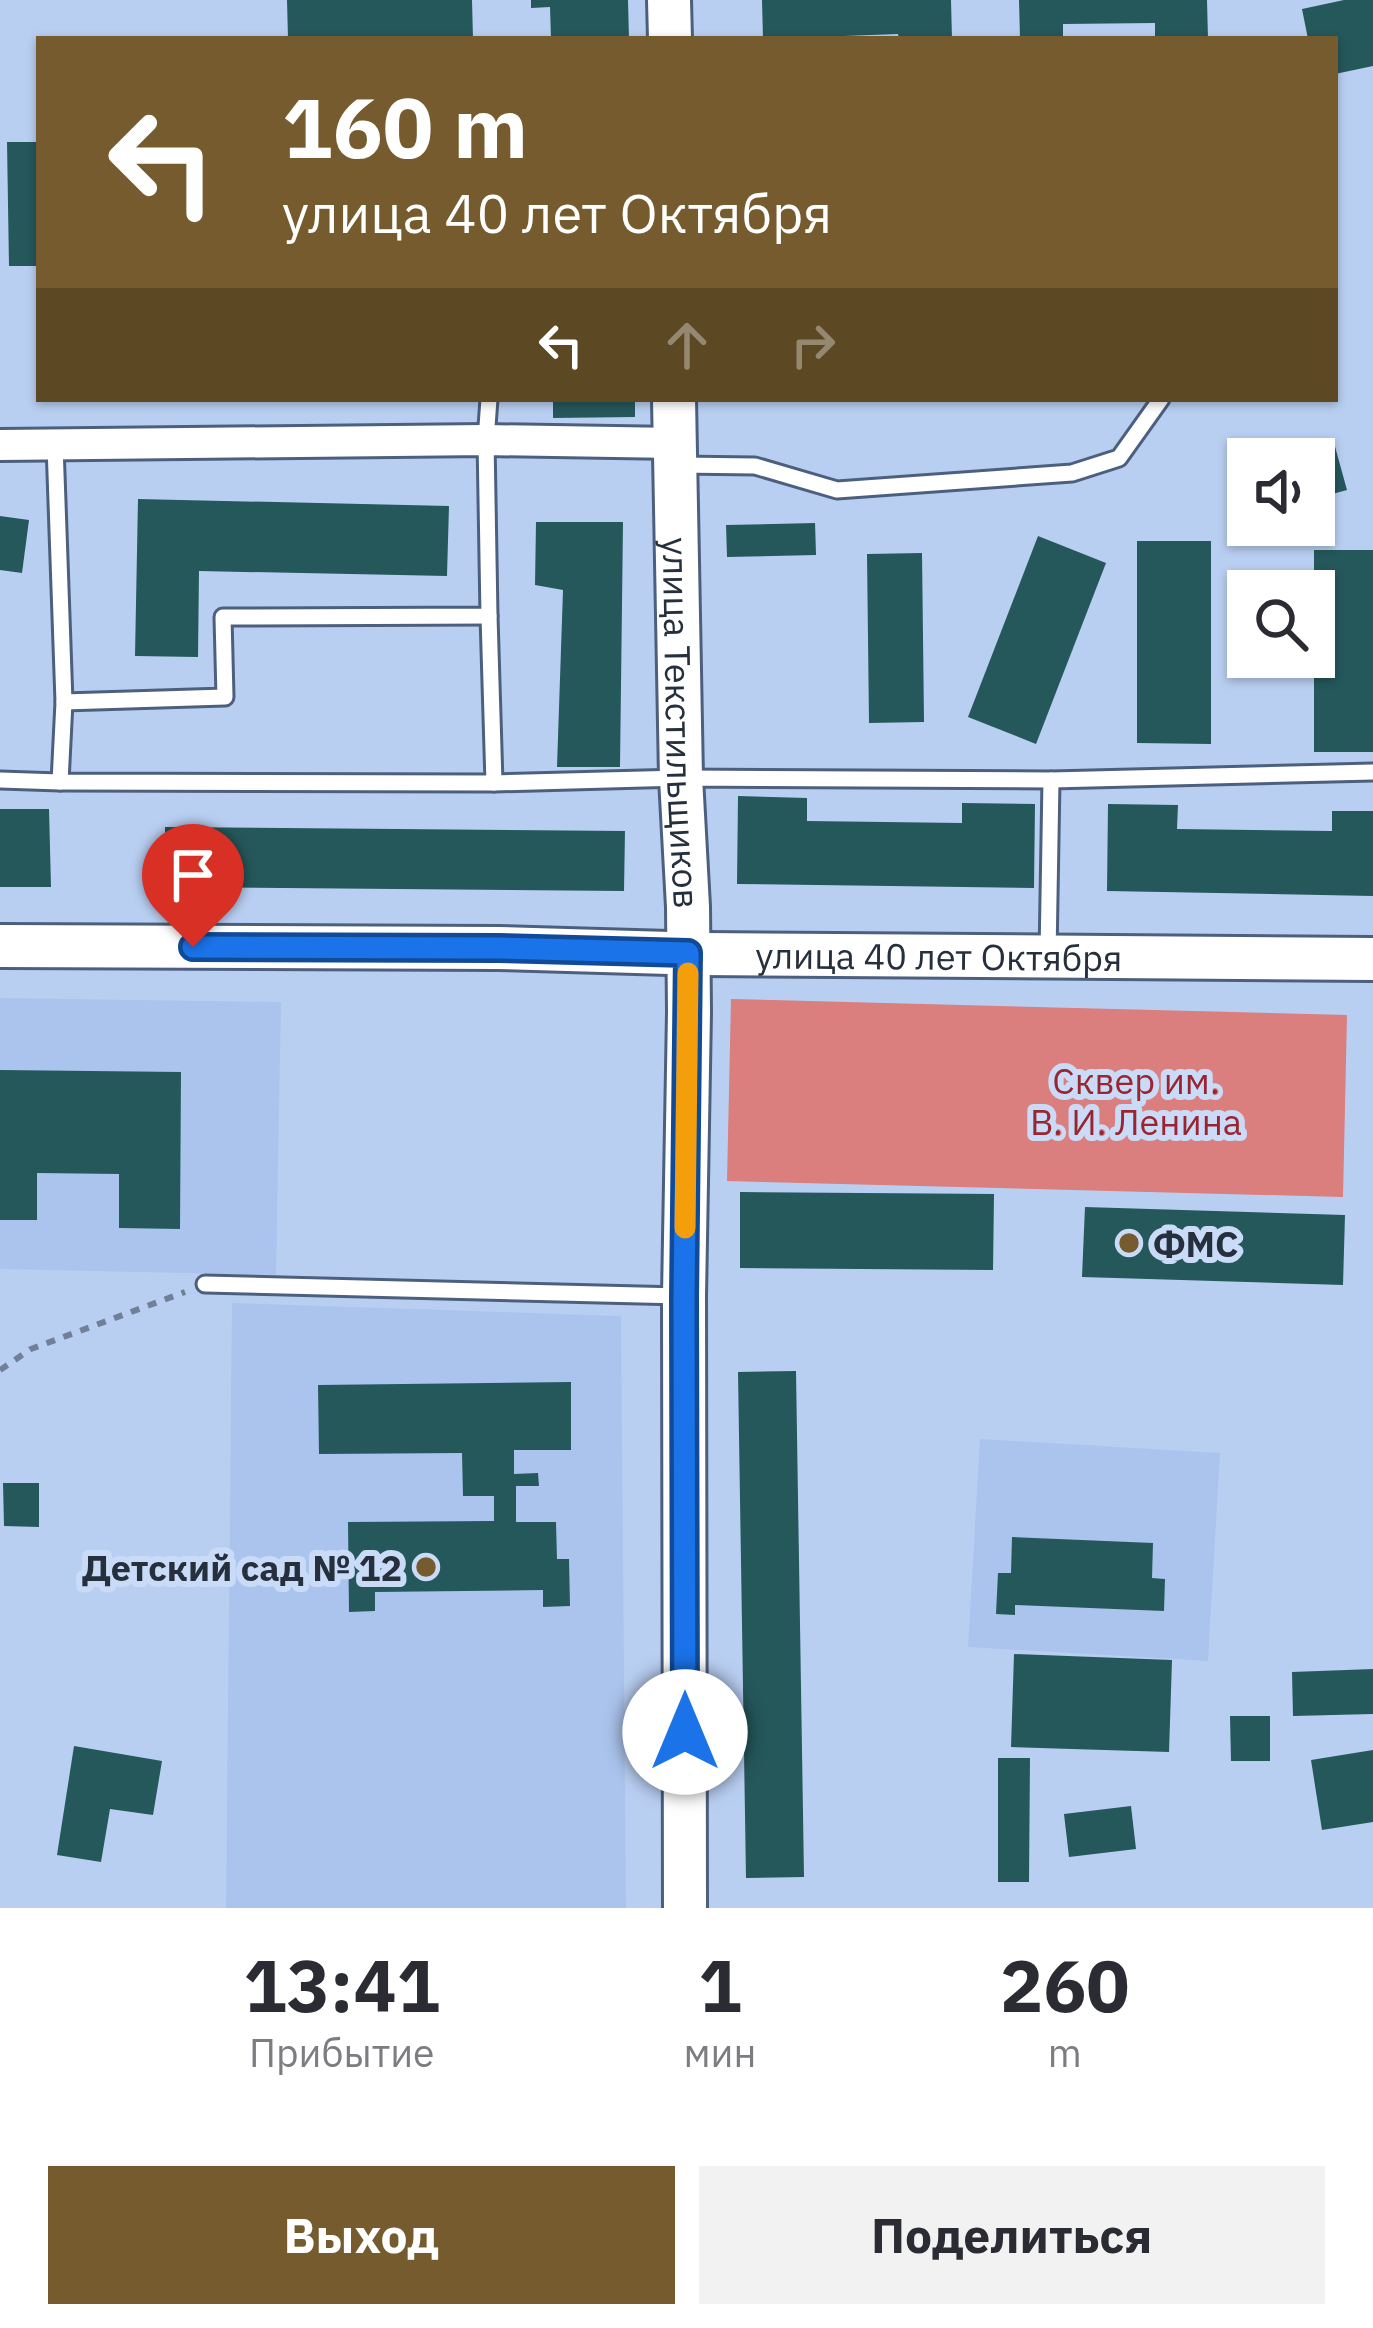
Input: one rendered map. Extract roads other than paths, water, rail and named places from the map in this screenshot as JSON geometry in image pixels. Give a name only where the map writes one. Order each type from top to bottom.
[{"type":"street","points":[[669,0],[670,36]]},
{"type":"street","name":"улица Текстильщиков","points":[[674,402],[688,953],[685,1908]]},
{"type":"street","points":[[0,445],[486,440],[675,454]]},
{"type":"street","name":"улица 40 лет Октября","points":[[0,946],[1373,959]]},
{"type":"lane","points":[[489,402],[494,783]]},
{"type":"lane","points":[[675,454],[754,466],[837,490],[1072,472],[1119,458],[1159,402]]},
{"type":"lane","points":[[55,445],[64,702],[60,782]]},
{"type":"lane","points":[[64,702],[225,697],[223,617],[490,616]]},
{"type":"lane","points":[[0,780],[1052,780],[1373,772]]},
{"type":"lane","points":[[1048,958],[1052,780]]},
{"type":"lane","points":[[205,1284],[684,1297]]},
{"type":"place","name":"ФМС","points":[[1129,1243]]},
{"type":"place","name":"Детский сад № 12","points":[[426,1567]]},
{"type":"park label","name":"Сквер им. В. И. Ленина","points":[[1136,1100]]}]
